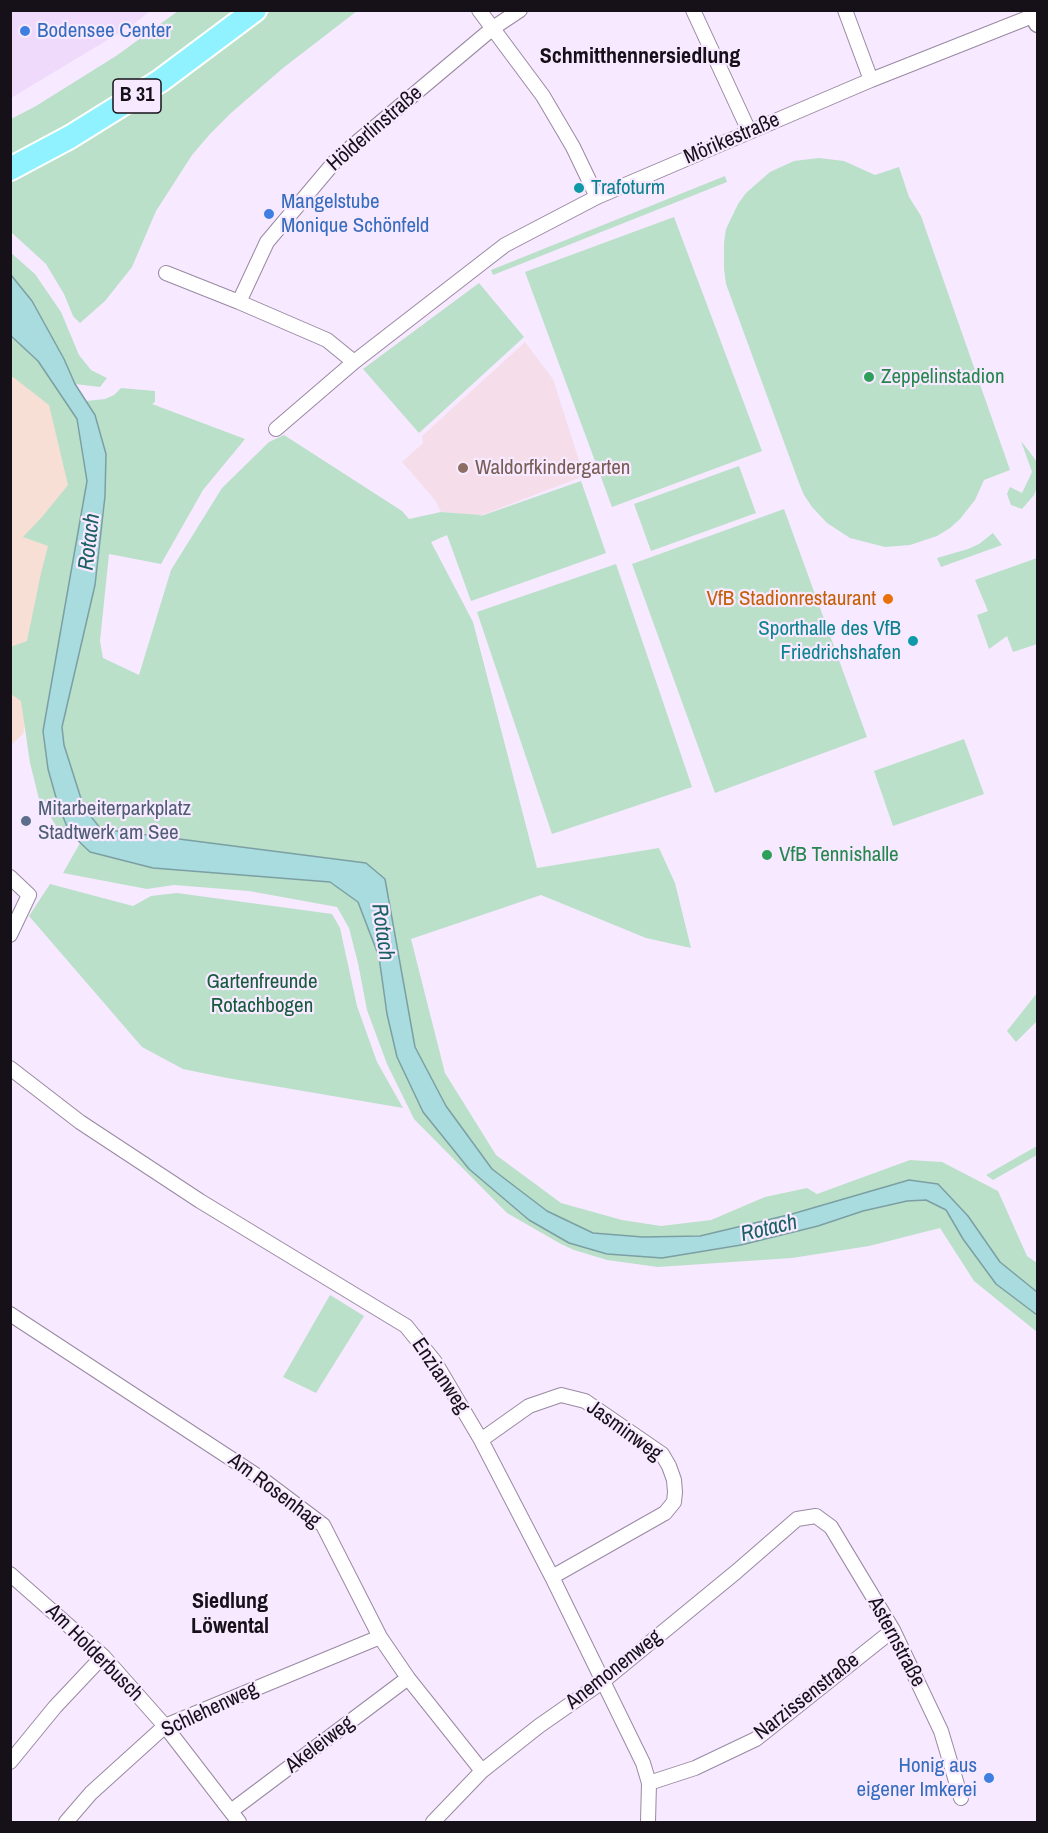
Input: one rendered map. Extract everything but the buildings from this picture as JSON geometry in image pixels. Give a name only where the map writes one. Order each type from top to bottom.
[{"type":"main road","name":"B 31","points":[[10,169],[70,137],[160,81],[255,10]]},
{"type":"street","points":[[479,10],[543,96],[573,147],[597,197]]},
{"type":"street","name":"Hölderlinstraße","points":[[239,302],[267,242],[336,159],[493,27],[520,10]]},
{"type":"street","points":[[693,10],[749,132]]},
{"type":"street","points":[[845,10],[871,80]]},
{"type":"street","name":"Mörikestraße","points":[[276,429],[354,362],[505,245],[597,197],[871,80],[1035,16]]},
{"type":"street","points":[[166,273],[327,340],[354,362]]},
{"type":"street","points":[[10,877],[29,895],[10,935]]},
{"type":"street","name":"Enzianweg","points":[[10,1068],[80,1122],[201,1201],[406,1326],[435,1362],[481,1440],[552,1577],[643,1763],[649,1783],[648,1822]]},
{"type":"street","name":"Am Rosenhag","points":[[10,1314],[262,1479],[323,1525],[380,1637],[408,1678],[482,1771]]},
{"type":"street","name":"Jasminweg","points":[[481,1440],[529,1406],[561,1395],[585,1401],[662,1454],[669,1466],[675,1492],[674,1502],[665,1513],[552,1577]]},
{"type":"street","name":"Asternstraße","points":[[797,1519],[816,1516],[831,1527],[892,1630],[941,1731],[961,1798]]},
{"type":"street","name":"Anemonenweg","points":[[433,1822],[482,1771],[539,1726],[602,1682],[797,1519]]},
{"type":"street","name":"Am Holderbusch","points":[[10,1574],[103,1656],[165,1726],[235,1817]]},
{"type":"street","name":"Narzissenstraße","points":[[649,1783],[695,1768],[756,1739],[892,1630]]},
{"type":"street","name":"Schlehenweg","points":[[66,1822],[91,1793],[165,1726],[380,1637]]},
{"type":"street","points":[[10,1762],[55,1707],[103,1656]]},
{"type":"street","name":"Akeleiweg","points":[[235,1817],[408,1678]]},
{"type":"shaded area","points":[[11,10],[150,11],[134,24],[11,98]]},
{"type":"shaded area","points":[[525,342],[553,379],[584,476],[482,515],[441,512],[435,500],[402,462],[423,443],[422,436]]},
{"type":"shaded area","points":[[11,377],[55,404],[74,492],[23,734],[11,745]]},
{"type":"green space","points":[[178,11],[236,11],[188,47],[108,101],[11,157],[11,119],[116,56]]},
{"type":"green space","points":[[271,11],[357,11],[283,68],[210,134],[192,155],[156,211],[132,267],[105,301],[80,323],[73,316],[64,294],[46,264],[11,232],[10,181],[93,137],[164,91]]},
{"type":"green space","name":"Zeppelinstadion","points":[[819,158],[844,161],[875,175],[899,167],[909,197],[921,216],[1010,470],[984,480],[975,500],[950,528],[937,536],[910,545],[885,547],[850,538],[827,523],[812,507],[799,483],[726,284],[724,243],[726,229],[746,193],[770,172],[794,161]]},
{"type":"green space","points":[[725,176],[727,182],[493,275],[491,270]]},
{"type":"green space","points":[[674,217],[762,451],[612,507],[525,272]]},
{"type":"green space","points":[[10,252],[35,274],[61,312],[79,355],[91,370],[107,378],[100,387],[75,384],[32,301],[11,275]]},
{"type":"green space","points":[[479,283],[524,337],[419,433],[363,369]]},
{"type":"green space","points":[[10,336],[38,361],[78,419],[87,481],[43,731],[57,801],[69,832],[65,840],[39,799],[30,763],[21,701],[11,694],[10,647],[27,641],[48,546],[23,537],[68,485],[49,405],[11,377]]},
{"type":"green space","points":[[121,388],[155,391],[155,402],[152,404],[245,439],[203,490],[161,564],[109,554],[100,641],[103,658],[139,675],[171,570],[222,488],[269,442],[284,435],[402,511],[409,519],[441,512],[482,515],[478,517],[581,481],[606,553],[471,601],[447,535],[431,542],[473,622],[537,868],[659,848],[675,883],[691,948],[646,938],[541,895],[411,939],[445,1073],[496,1155],[561,1203],[622,1220],[661,1226],[711,1220],[765,1197],[807,1188],[817,1194],[910,1160],[942,1162],[998,1191],[1027,1256],[1037,1263],[1037,1292],[1000,1262],[968,1216],[938,1184],[909,1180],[792,1214],[700,1236],[643,1237],[593,1233],[547,1211],[492,1169],[446,1106],[415,1047],[398,952],[366,863],[102,829],[84,808],[64,745],[62,727],[95,585],[105,496],[106,454],[95,415],[86,401],[105,399],[114,395]]},
{"type":"green space","points":[[1021,441],[1038,463],[1037,487],[1034,495],[1022,509],[1011,505],[1007,494],[1010,487],[1022,493],[1032,472]]},
{"type":"green space","points":[[739,466],[756,513],[651,551],[634,504]]},
{"type":"green space","points":[[784,509],[867,737],[715,793],[632,564]]},
{"type":"green space","points":[[993,533],[1002,545],[941,567],[937,558],[968,549]]},
{"type":"green space","points":[[1037,558],[1037,644],[1013,652],[1007,636],[989,649],[977,615],[988,611],[975,580]]},
{"type":"green space","points":[[616,564],[692,787],[552,834],[477,612]]},
{"type":"green space","points":[[964,739],[984,794],[893,826],[874,771]]},
{"type":"green space","points":[[80,843],[90,852],[153,868],[330,882],[358,902],[379,957],[387,1014],[469,1169],[607,1254],[662,1258],[741,1245],[818,1226],[863,1211],[907,1201],[926,1200],[945,1210],[996,1284],[1037,1315],[1037,1332],[974,1281],[940,1228],[869,1246],[792,1258],[658,1267],[607,1260],[561,1244],[507,1213],[414,1119],[387,1064],[367,1010],[349,928],[337,907],[249,891],[174,885],[147,889],[63,873]]},
{"type":"green space","name":"Gartenfreunde Rotachbogen","points":[[50,884],[133,906],[151,896],[177,893],[332,914],[340,928],[357,1006],[377,1062],[403,1108],[183,1069],[142,1047],[29,916]]},
{"type":"green space","points":[[1037,993],[1037,1021],[1016,1042],[1007,1031]]},
{"type":"green space","points":[[1037,1146],[1037,1155],[993,1180],[986,1175]]},
{"type":"green space","points":[[330,1295],[364,1316],[316,1393],[283,1377]]},
{"type":"water","name":"Rotach","points":[[11,275],[32,301],[75,384],[95,415],[106,454],[105,496],[95,585],[62,727],[64,745],[84,808],[101,829],[366,863],[385,879],[415,1047],[446,1106],[492,1169],[547,1211],[593,1233],[643,1237],[700,1236],[792,1214],[909,1180],[938,1184],[968,1216],[1000,1262],[1037,1292],[1037,1315],[996,1284],[963,1239],[946,1210],[926,1200],[907,1201],[863,1211],[818,1226],[741,1245],[662,1258],[607,1254],[569,1243],[529,1220],[469,1169],[423,1112],[397,1057],[387,1014],[379,957],[358,902],[330,882],[153,868],[90,852],[69,832],[48,769],[43,731],[87,481],[77,419],[38,361],[11,336]]},
{"type":"place","name":"Bodensee Center","points":[[25,31]]},
{"type":"place","name":"Trafoturm","points":[[579,188]]},
{"type":"place","name":"Mangelstube Monique Schönfeld","points":[[269,214]]},
{"type":"place","name":"Zeppelinstadion","points":[[869,377]]},
{"type":"place","name":"Waldorfkindergarten","points":[[463,468]]},
{"type":"place","name":"VfB Stadionrestaurant","points":[[888,599]]},
{"type":"place","name":"Sporthalle des VfB Friedrichshafen","points":[[913,641]]},
{"type":"place","name":"Mitarbeiterparkplatz Stadtwerk am See","points":[[26,821]]},
{"type":"place","name":"VfB Tennishalle","points":[[767,855]]},
{"type":"place","name":"Honig aus eigener Imkerei","points":[[989,1778]]},
{"type":"district","name":"Schmitthennersiedlung","points":[[640,57]]},
{"type":"district","name":"Siedlung Löwental","points":[[230,1614]]}]
